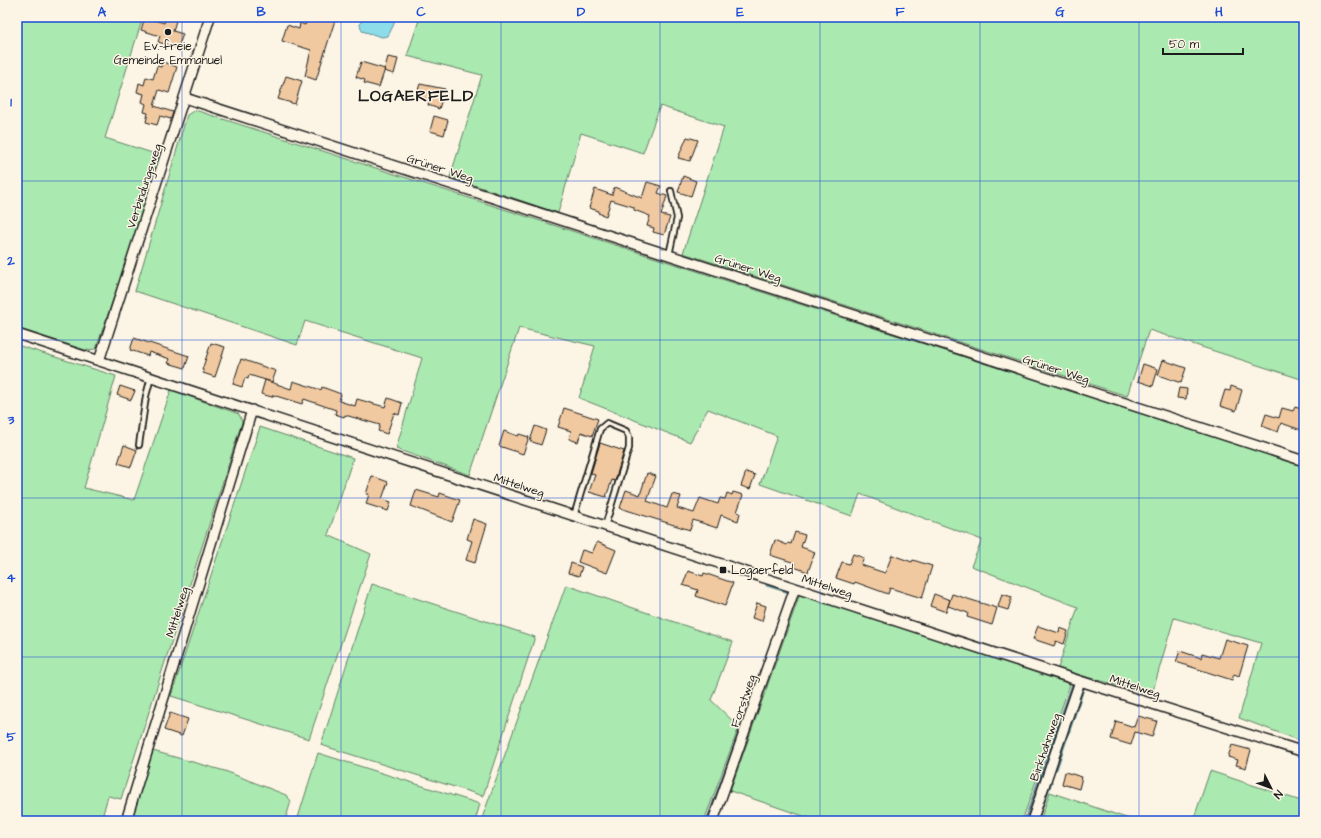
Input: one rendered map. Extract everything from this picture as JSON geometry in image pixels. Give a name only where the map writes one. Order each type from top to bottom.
[{"type":"street","name":"Verbindungsweg","points":[[99,361],[210,17]]},
{"type":"street","name":"Grüner Weg","points":[[185,98],[1304,461]]},
{"type":"street","name":"Mittelweg","points":[[17,334],[1080,681],[1304,752]]},
{"type":"street","name":"Mittelweg","points":[[126,821],[252,410]]},
{"type":"street","name":"Forstweg","points":[[713,821],[795,588]]},
{"type":"street","name":"Birkhahnweg","points":[[1032,821],[1080,681]]},
{"type":"lane","points":[[669,255],[677,218],[671,191]]},
{"type":"lane","points":[[139,445],[146,396],[151,377]]},
{"type":"lane","points":[[574,516],[600,429],[607,423],[613,424],[626,432],[630,442],[626,460],[605,526]]},
{"type":"green space","points":[[17,17],[143,17],[105,138],[162,156],[96,349],[85,350],[17,328]]},
{"type":"green space","points":[[420,17],[1304,17],[1304,380],[1149,330],[1127,396],[683,253],[724,127],[660,106],[643,153],[581,133],[558,213],[450,177],[482,75],[407,56]]},
{"type":"green space","points":[[195,110],[1304,466],[1304,742],[1239,718],[1261,643],[1174,618],[1152,694],[1058,668],[1078,607],[971,566],[982,540],[860,494],[852,516],[760,484],[777,436],[708,409],[690,442],[579,398],[595,346],[519,328],[470,475],[396,449],[422,358],[305,321],[297,345],[135,291],[187,115]]},
{"type":"green space","points":[[17,345],[116,376],[84,488],[134,500],[171,390],[239,414],[242,422],[121,799],[108,796],[103,814],[115,818],[114,821],[17,821]]},
{"type":"green space","points":[[260,427],[353,458],[328,535],[371,554],[309,739],[171,696]]},
{"type":"green space","points":[[372,584],[535,637],[483,796],[321,745]]},
{"type":"green space","points":[[566,585],[733,642],[711,700],[739,727],[704,821],[481,821]]},
{"type":"green space","points":[[800,594],[1070,684],[1022,821],[818,821],[730,791]]},
{"type":"green space","points":[[153,751],[225,771],[286,795],[291,801],[285,821],[129,821]]},
{"type":"green space","points":[[318,753],[480,804],[475,821],[297,821]]},
{"type":"green space","points":[[1210,771],[1304,802],[1304,821],[1193,821]]},
{"type":"green space","points":[[1050,792],[1135,821],[1040,821]]},
{"type":"water","points":[[362,17],[394,17],[394,24],[388,36],[382,37],[362,31],[360,25]]},
{"type":"building","points":[[145,17],[164,23],[166,17],[177,17],[173,31],[183,34],[178,48],[158,42],[160,36],[141,30]]},
{"type":"building","points":[[308,17],[336,17],[316,80],[305,76],[311,50],[282,41],[287,25],[299,29],[300,23],[305,25]]},
{"type":"building","points":[[388,57],[398,59],[394,74],[384,71]]},
{"type":"building","points":[[163,62],[177,67],[169,93],[159,90],[154,106],[173,112],[171,119],[160,116],[157,125],[146,122],[148,113],[144,112],[146,104],[142,102],[144,94],[137,92],[139,83],[144,85],[146,77],[153,79],[157,66],[161,67]]},
{"type":"building","points":[[361,62],[385,69],[379,87],[364,83],[365,80],[356,77]]},
{"type":"building","points":[[286,76],[302,81],[295,104],[278,99]]},
{"type":"building","points":[[420,84],[445,89],[439,109],[428,105],[429,100],[416,96]]},
{"type":"building","points":[[434,116],[448,120],[444,135],[430,131]]},
{"type":"building","points":[[687,137],[698,140],[690,161],[678,158]]},
{"type":"building","points":[[683,176],[696,181],[691,196],[678,192]]},
{"type":"building","points":[[647,182],[661,186],[658,193],[667,196],[661,215],[670,217],[664,235],[653,232],[654,228],[647,226],[650,216],[634,210],[634,207],[611,200],[606,216],[598,213],[599,211],[589,208],[595,189],[612,195],[614,187],[642,198]]},
{"type":"building","points":[[134,338],[189,356],[185,368],[168,363],[170,359],[149,352],[148,356],[130,350]]},
{"type":"building","points":[[211,343],[225,347],[215,377],[203,373],[204,371],[202,370]]},
{"type":"building","points":[[241,359],[276,371],[272,382],[249,375],[248,379],[245,378],[242,387],[233,384]]},
{"type":"building","points":[[1163,360],[1186,368],[1181,383],[1158,375]]},
{"type":"building","points":[[1143,364],[1158,369],[1153,386],[1138,381]]},
{"type":"building","points":[[265,380],[291,389],[293,381],[321,390],[322,387],[341,394],[339,401],[355,406],[357,399],[385,407],[388,398],[402,403],[399,415],[394,413],[387,434],[378,431],[380,425],[345,415],[344,417],[335,414],[336,410],[304,399],[302,404],[273,395],[272,397],[261,394]]},
{"type":"building","points":[[120,386],[135,391],[131,400],[117,395]]},
{"type":"building","points":[[1231,386],[1242,390],[1236,411],[1220,406],[1225,390],[1230,391]]},
{"type":"building","points":[[1179,388],[1187,389],[1186,399],[1177,398]]},
{"type":"building","points":[[1295,407],[1304,410],[1304,431],[1281,423],[1278,432],[1262,426],[1266,414],[1279,418],[1282,408],[1293,411]]},
{"type":"building","points":[[564,408],[598,419],[592,436],[581,432],[578,442],[569,439],[571,431],[558,427]]},
{"type":"building","points":[[535,426],[546,430],[541,445],[530,441]]},
{"type":"building","points":[[504,431],[518,436],[519,434],[529,437],[523,454],[499,446]]},
{"type":"building","points":[[600,443],[624,451],[615,481],[612,480],[606,497],[589,492],[595,475],[591,473]]},
{"type":"building","points":[[124,445],[137,450],[131,467],[118,463]]},
{"type":"building","points":[[746,472],[755,475],[750,489],[741,486]]},
{"type":"building","points":[[647,473],[656,476],[647,501],[667,508],[672,494],[681,496],[677,508],[694,513],[700,498],[718,504],[720,498],[725,499],[727,493],[732,495],[733,492],[743,495],[737,512],[740,513],[738,521],[721,515],[717,528],[693,520],[690,530],[620,508],[626,490],[640,495]]},
{"type":"building","points":[[372,476],[388,482],[382,499],[391,502],[388,511],[366,504],[369,494],[366,494]]},
{"type":"building","points":[[416,490],[439,497],[440,493],[460,500],[452,522],[411,506]]},
{"type":"building","points":[[473,519],[487,524],[475,563],[466,560],[472,541],[467,539]]},
{"type":"building","points":[[795,532],[805,535],[801,547],[815,552],[808,572],[794,567],[795,563],[770,555],[775,540],[787,545],[788,543],[791,544]]},
{"type":"building","points":[[597,542],[616,550],[607,573],[578,562],[582,550],[592,553]]},
{"type":"building","points":[[853,554],[864,558],[861,565],[885,573],[892,555],[912,562],[913,560],[932,566],[922,598],[890,588],[888,594],[855,582],[854,584],[836,578],[842,562],[849,564]]},
{"type":"building","points":[[571,563],[582,567],[579,576],[568,573]]},
{"type":"building","points":[[688,571],[703,576],[704,573],[733,583],[725,606],[696,596],[698,590],[683,585]]},
{"type":"building","points":[[934,594],[950,600],[952,594],[997,608],[992,625],[967,617],[968,613],[948,606],[946,612],[930,606]]},
{"type":"building","points":[[1002,594],[1012,597],[1008,610],[998,607]]},
{"type":"building","points":[[757,603],[766,606],[762,621],[752,618]]},
{"type":"building","points":[[1038,626],[1059,633],[1060,628],[1068,631],[1064,644],[1056,641],[1054,646],[1033,639]]},
{"type":"building","points":[[1225,639],[1248,646],[1239,676],[1234,674],[1232,680],[1176,662],[1180,651],[1201,658],[1202,653],[1219,658]]},
{"type":"building","points":[[170,713],[188,719],[182,736],[164,730]]},
{"type":"building","points":[[1138,716],[1157,721],[1152,737],[1135,732],[1131,745],[1111,739],[1116,721],[1134,727]]},
{"type":"building","points":[[1232,745],[1251,750],[1246,768],[1236,765],[1238,760],[1228,757]]},
{"type":"building","points":[[1065,772],[1082,777],[1079,789],[1062,784]]},
{"type":"waterway","points":[[767,585],[789,592],[789,594]]},
{"type":"waterway","points":[[1025,821],[1073,684]]},
{"type":"waterway","points":[[1056,769],[1083,689]]},
{"type":"waterway","points":[[707,821],[750,703]]},
{"type":"waterway","points":[[1037,821],[1051,782]]},
{"type":"place","name":"Ev.-freie Gemeinde Emmanuel","points":[[168,32]]},
{"type":"place","name":"Logaerfeld","points":[[723,570]]},
{"type":"district","name":"LOGAERFELD","points":[[416,95]]}]
